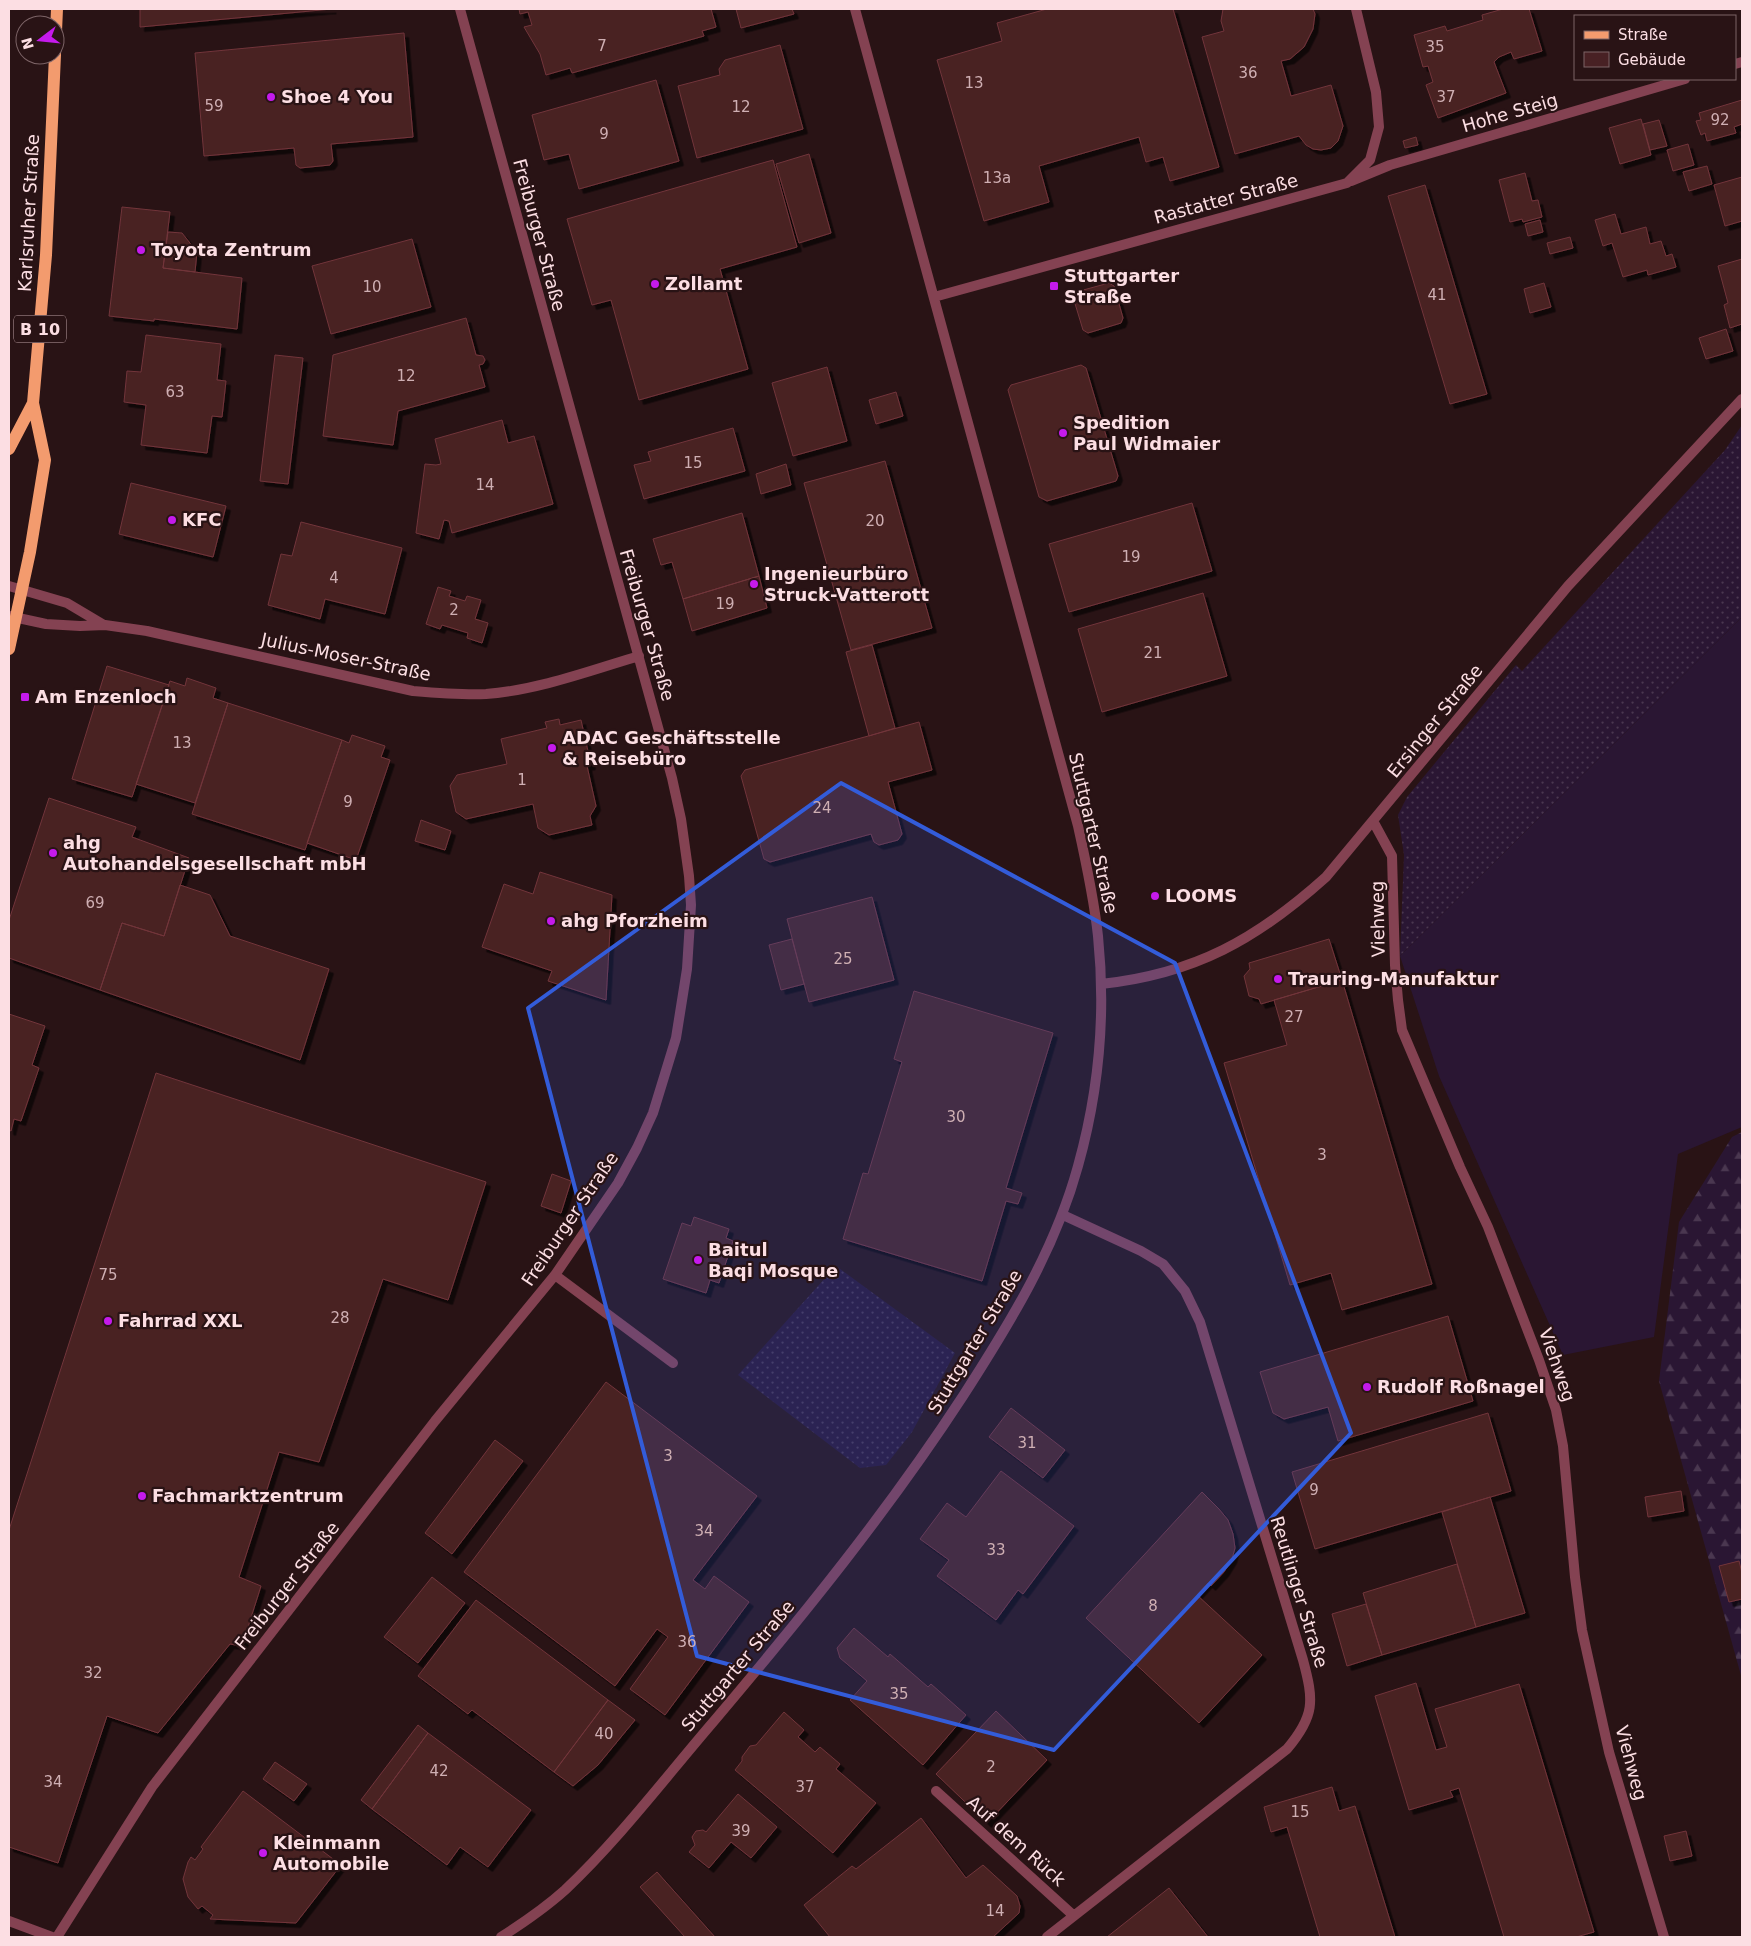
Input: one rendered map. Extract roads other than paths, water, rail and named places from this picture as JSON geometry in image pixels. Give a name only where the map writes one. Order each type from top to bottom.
[{"type":"main road","name":"Karlsruher Straße","points":[[9,649],[13,617],[23,589],[45,460],[33,403],[46,255],[55,65]]},
{"type":"main road","name":"Karlsruher Straße","points":[[9,449],[33,403]]},
{"type":"street","name":"Freiburger Straße","points":[[57,1937],[152,1787],[435,1421],[555,1275],[618,1184],[653,1113],[676,1038],[684,993],[691,905],[686,851],[672,778],[460,9]]},
{"type":"street","name":"Stuttgarter Straße","points":[[501,1937],[534,1915],[564,1890],[595,1858],[824,1589],[932,1443],[1007,1328],[1039,1268],[1063,1215],[1078,1165],[1093,1101],[1098,1066],[1101,984],[1097,926],[1090,880],[1078,826],[855,9]]},
{"type":"street","name":"Rastatter Straße","points":[[934,297],[1346,183],[1370,160],[1379,127],[1376,92],[1356,9]]},
{"type":"street","name":"Hohe Steig","points":[[1346,183],[1390,165],[1682,80]]},
{"type":"street","name":"Ersinger Straße","points":[[1101,984],[1132,981],[1189,966],[1226,949],[1258,931],[1299,902],[1326,877],[1568,586],[1742,399]]},
{"type":"street","points":[[9,586],[23,589]]},
{"type":"street","name":"Julius-Moser-Straße","points":[[23,589],[66,602],[105,625]]},
{"type":"street","name":"Julius-Moser-Straße","points":[[13,617],[46,624],[105,625],[147,631],[413,690],[453,694],[485,694],[523,688],[639,656]]},
{"type":"street","name":"Viehweg","points":[[1373,821],[1392,856],[1395,965],[1402,1030],[1460,1167],[1488,1227],[1556,1410],[1563,1446],[1575,1578],[1582,1630],[1610,1752],[1664,1937]]},
{"type":"street","name":"Reutlinger Straße","points":[[1047,1937],[1287,1749],[1306,1724],[1310,1711],[1310,1686],[1200,1322],[1185,1291],[1163,1264],[1142,1251],[1063,1215]]},
{"type":"street","points":[[555,1275],[673,1363]]},
{"type":"street","name":"Auf dem Rück","points":[[936,1791],[1074,1916]]},
{"type":"street","points":[[9,1920],[52,1937]]},
{"type":"place","name":"Shoe 4 You","points":[[271,97]]},
{"type":"place","name":"Toyota Zentrum","points":[[141,250]]},
{"type":"place","name":"Zollamt","points":[[655,284]]},
{"type":"place","name":"Stuttgarter Straße","points":[[1054,286]]},
{"type":"place","name":"Spedition Paul Widmaier","points":[[1063,433]]},
{"type":"place","name":"KFC","points":[[172,520]]},
{"type":"place","name":"Ingenieurbüro Struck-Vatterott","points":[[754,584]]},
{"type":"place","name":"Am Enzenloch","points":[[25,697]]},
{"type":"place","name":"ADAC Geschäftsstelle & Reisebüro","points":[[552,748]]},
{"type":"place","name":"ahg Autohandelsgesellschaft mbH","points":[[53,853]]},
{"type":"place","name":"LOOMS","points":[[1155,896]]},
{"type":"place","name":"ahg Pforzheim","points":[[551,921]]},
{"type":"place","name":"Trauring-Manufaktur","points":[[1278,979]]},
{"type":"place","name":"Baitul Baqi Mosque","points":[[698,1260]]},
{"type":"place","name":"Fahrrad XXL","points":[[108,1321]]},
{"type":"place","name":"Rudolf Roßnagel","points":[[1367,1387]]},
{"type":"place","name":"Fachmarktzentrum","points":[[142,1496]]},
{"type":"place","name":"Kleinmann Automobile","points":[[263,1853]]}]
